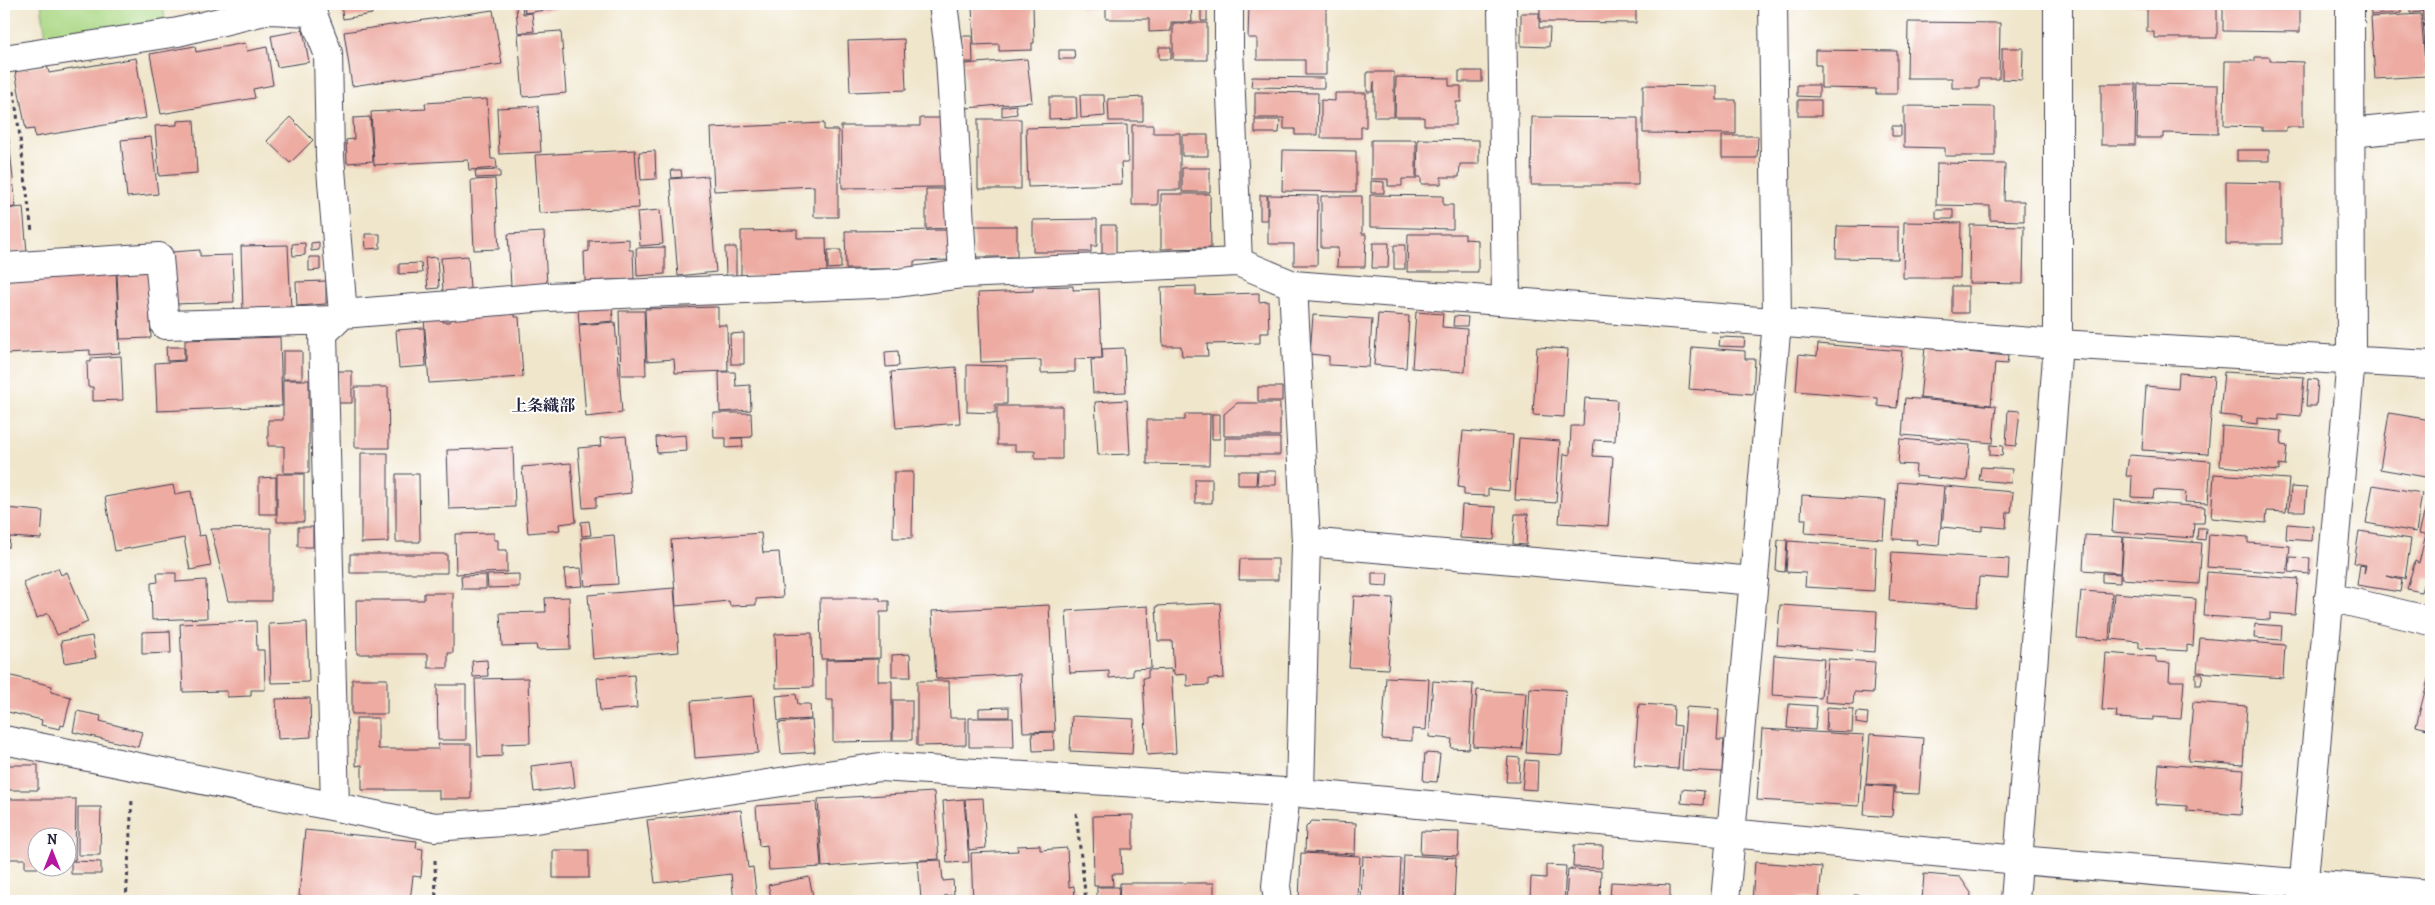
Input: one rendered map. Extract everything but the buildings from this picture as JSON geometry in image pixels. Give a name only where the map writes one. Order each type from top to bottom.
[{"type":"street","points":[[943,4],[950,58],[963,274]]},
{"type":"street","points":[[1229,4],[1228,48],[1238,262]]},
{"type":"street","points":[[1502,4],[1506,301]]},
{"type":"street","points":[[1726,901],[1777,322],[1773,4]]},
{"type":"street","points":[[2015,901],[2058,344],[2058,4]]},
{"type":"street","points":[[2302,892],[2350,360],[2350,4]]},
{"type":"street","points":[[7,59],[178,32],[269,10],[315,8],[328,53],[330,157],[340,317],[323,334],[335,806]]},
{"type":"street","points":[[2350,133],[2431,125]]},
{"type":"street","points":[[4,267],[36,267],[159,257],[165,324],[340,317],[547,297],[896,283],[963,274],[1238,262],[1293,284],[2058,344],[2431,365]]},
{"type":"street","points":[[1278,901],[1276,886],[1293,793],[1306,542],[1293,284]]},
{"type":"street","points":[[1306,542],[1754,581]]},
{"type":"street","points":[[2329,597],[2431,622]]},
{"type":"street","points":[[4,740],[435,827],[529,820],[880,767],[1293,793],[2018,860],[2302,892],[2431,894]]},
{"type":"path","points":[[7,59],[36,267]]},
{"type":"path","points":[[126,901],[134,766]]},
{"type":"path","points":[[1072,778],[1086,901]]},
{"type":"path","points":[[435,827],[436,901]]},
{"type":"green space","points":[[41,4],[163,4],[165,21],[46,37]]},
{"type":"district","name":"上条織部","points":[[543,405]]}]
